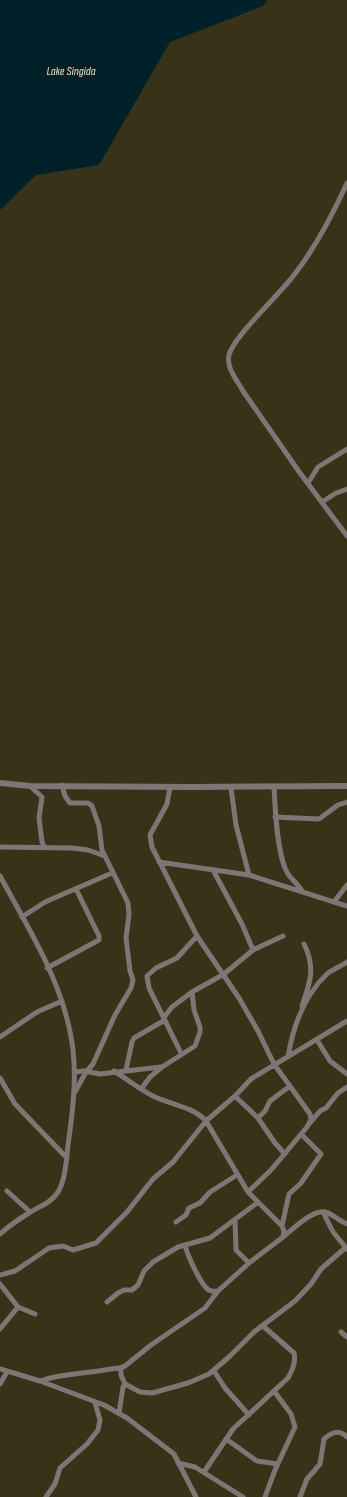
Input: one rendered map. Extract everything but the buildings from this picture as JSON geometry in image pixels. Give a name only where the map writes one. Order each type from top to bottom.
[{"type":"street","points":[[347,183],[331,218],[314,248],[281,291],[234,343],[228,360],[234,377],[347,536]]},
{"type":"street","points":[[308,483],[318,467],[347,450]]},
{"type":"street","points":[[322,502],[330,496],[347,489]]},
{"type":"street","points":[[0,783],[30,786],[62,785],[231,788],[347,786]]},
{"type":"street","points":[[62,785],[64,796],[70,803],[90,803],[92,806],[99,826],[102,850],[107,858],[112,873],[129,910],[126,938],[133,984],[115,1016],[93,1064],[86,1072],[74,1093]]},
{"type":"street","points":[[30,786],[42,797],[39,818],[42,842],[45,848]]},
{"type":"street","points":[[170,787],[167,804],[155,823],[149,838],[159,862],[197,936],[224,974],[258,1032],[274,1064],[308,1111],[310,1123]]},
{"type":"street","points":[[274,787],[275,817],[286,870],[302,891]]},
{"type":"street","points":[[231,788],[236,825],[248,875]]},
{"type":"street","points":[[275,817],[319,819],[338,804],[347,802]]},
{"type":"street","points":[[0,847],[88,850],[107,858]]},
{"type":"street","points":[[159,862],[248,875],[347,906]]},
{"type":"street","points":[[213,870],[242,924],[253,950]]},
{"type":"street","points":[[22,917],[45,902],[112,873]]},
{"type":"street","points":[[0,876],[22,917],[62,1001],[70,1028],[75,1072],[67,1158],[58,1191],[50,1202],[30,1212],[0,1234]]},
{"type":"street","points":[[334,902],[347,885]]},
{"type":"street","points":[[47,968],[99,940],[99,936],[76,889]]},
{"type":"street","points":[[181,1053],[149,988],[147,976],[156,968],[177,958],[197,936]]},
{"type":"street","points":[[126,1070],[134,1038],[164,1018],[172,1007],[192,992],[224,974],[253,950],[283,936]]},
{"type":"street","points":[[288,1057],[298,1016],[309,985],[311,968],[310,957],[304,944]]},
{"type":"street","points":[[298,1016],[324,978],[330,972],[347,962]]},
{"type":"street","points":[[141,1089],[150,1077],[162,1067],[181,1053],[195,1046],[200,1032],[200,1022],[194,1010],[192,992]]},
{"type":"street","points":[[0,1037],[37,1012],[62,1001]]},
{"type":"street","points":[[0,1275],[15,1271],[49,1248],[63,1246],[73,1250],[96,1243],[127,1212],[153,1179],[173,1162],[206,1121],[235,1096],[251,1079],[347,1021]]},
{"type":"street","points":[[317,1040],[330,1061],[347,1074]]},
{"type":"street","points":[[75,1072],[100,1074],[114,1071],[162,1067]]},
{"type":"street","points":[[114,1071],[141,1089],[154,1096],[193,1111],[206,1121],[248,1192],[282,1226],[284,1231],[283,1237]]},
{"type":"street","points":[[0,1078],[15,1104],[67,1158]]},
{"type":"street","points":[[258,1118],[264,1113],[270,1101],[290,1086]]},
{"type":"street","points":[[248,1192],[284,1154],[320,1111],[326,1108],[338,1093],[347,1087]]},
{"type":"street","points":[[235,1096],[258,1118],[284,1154]]},
{"type":"street","points":[[282,1226],[289,1194],[301,1183],[321,1154],[300,1134]]},
{"type":"street","points":[[176,1222],[186,1215],[189,1208],[200,1203],[210,1192],[237,1175]]},
{"type":"street","points":[[7,1191],[30,1212]]},
{"type":"street","points":[[107,1302],[118,1293],[124,1290],[132,1290],[138,1285],[144,1271],[153,1262],[185,1245],[210,1238],[257,1202]]},
{"type":"street","points":[[40,1381],[66,1374],[121,1369],[205,1308],[218,1291],[249,1263],[312,1214],[324,1212],[347,1224]]},
{"type":"street","points":[[121,1369],[121,1375],[125,1384],[140,1392],[152,1393],[188,1383],[214,1371],[263,1326],[303,1293],[321,1268],[347,1249],[333,1232],[324,1212]]},
{"type":"street","points":[[235,1219],[236,1250],[249,1263]]},
{"type":"street","points":[[185,1245],[189,1258],[205,1287],[210,1291],[218,1291]]},
{"type":"street","points":[[0,1284],[18,1307],[35,1314]]},
{"type":"street","points":[[0,1329],[18,1307]]},
{"type":"street","points":[[204,1472],[233,1429],[290,1375],[295,1356],[291,1350],[263,1326]]},
{"type":"street","points":[[341,1332],[347,1337]]},
{"type":"street","points":[[0,1369],[40,1381],[119,1412],[174,1454],[196,1497]]},
{"type":"street","points":[[214,1371],[229,1393],[249,1415]]},
{"type":"street","points":[[0,1384],[8,1372]]},
{"type":"street","points":[[119,1412],[123,1387],[125,1384]]},
{"type":"street","points":[[265,1497],[295,1427],[291,1414],[274,1391]]},
{"type":"street","points":[[46,1497],[55,1484],[62,1466],[87,1444],[98,1430],[100,1420],[95,1403]]},
{"type":"street","points":[[300,1497],[307,1479],[320,1464],[324,1439],[333,1432],[337,1432],[347,1437]]},
{"type":"street","points":[[226,1440],[257,1461],[278,1464]]},
{"type":"street","points":[[178,1463],[195,1466],[243,1497]]},
{"type":"water","name":"Lake Singida","points":[[0,0],[268,0],[263,6],[170,42],[99,165],[36,175],[0,210]]}]
